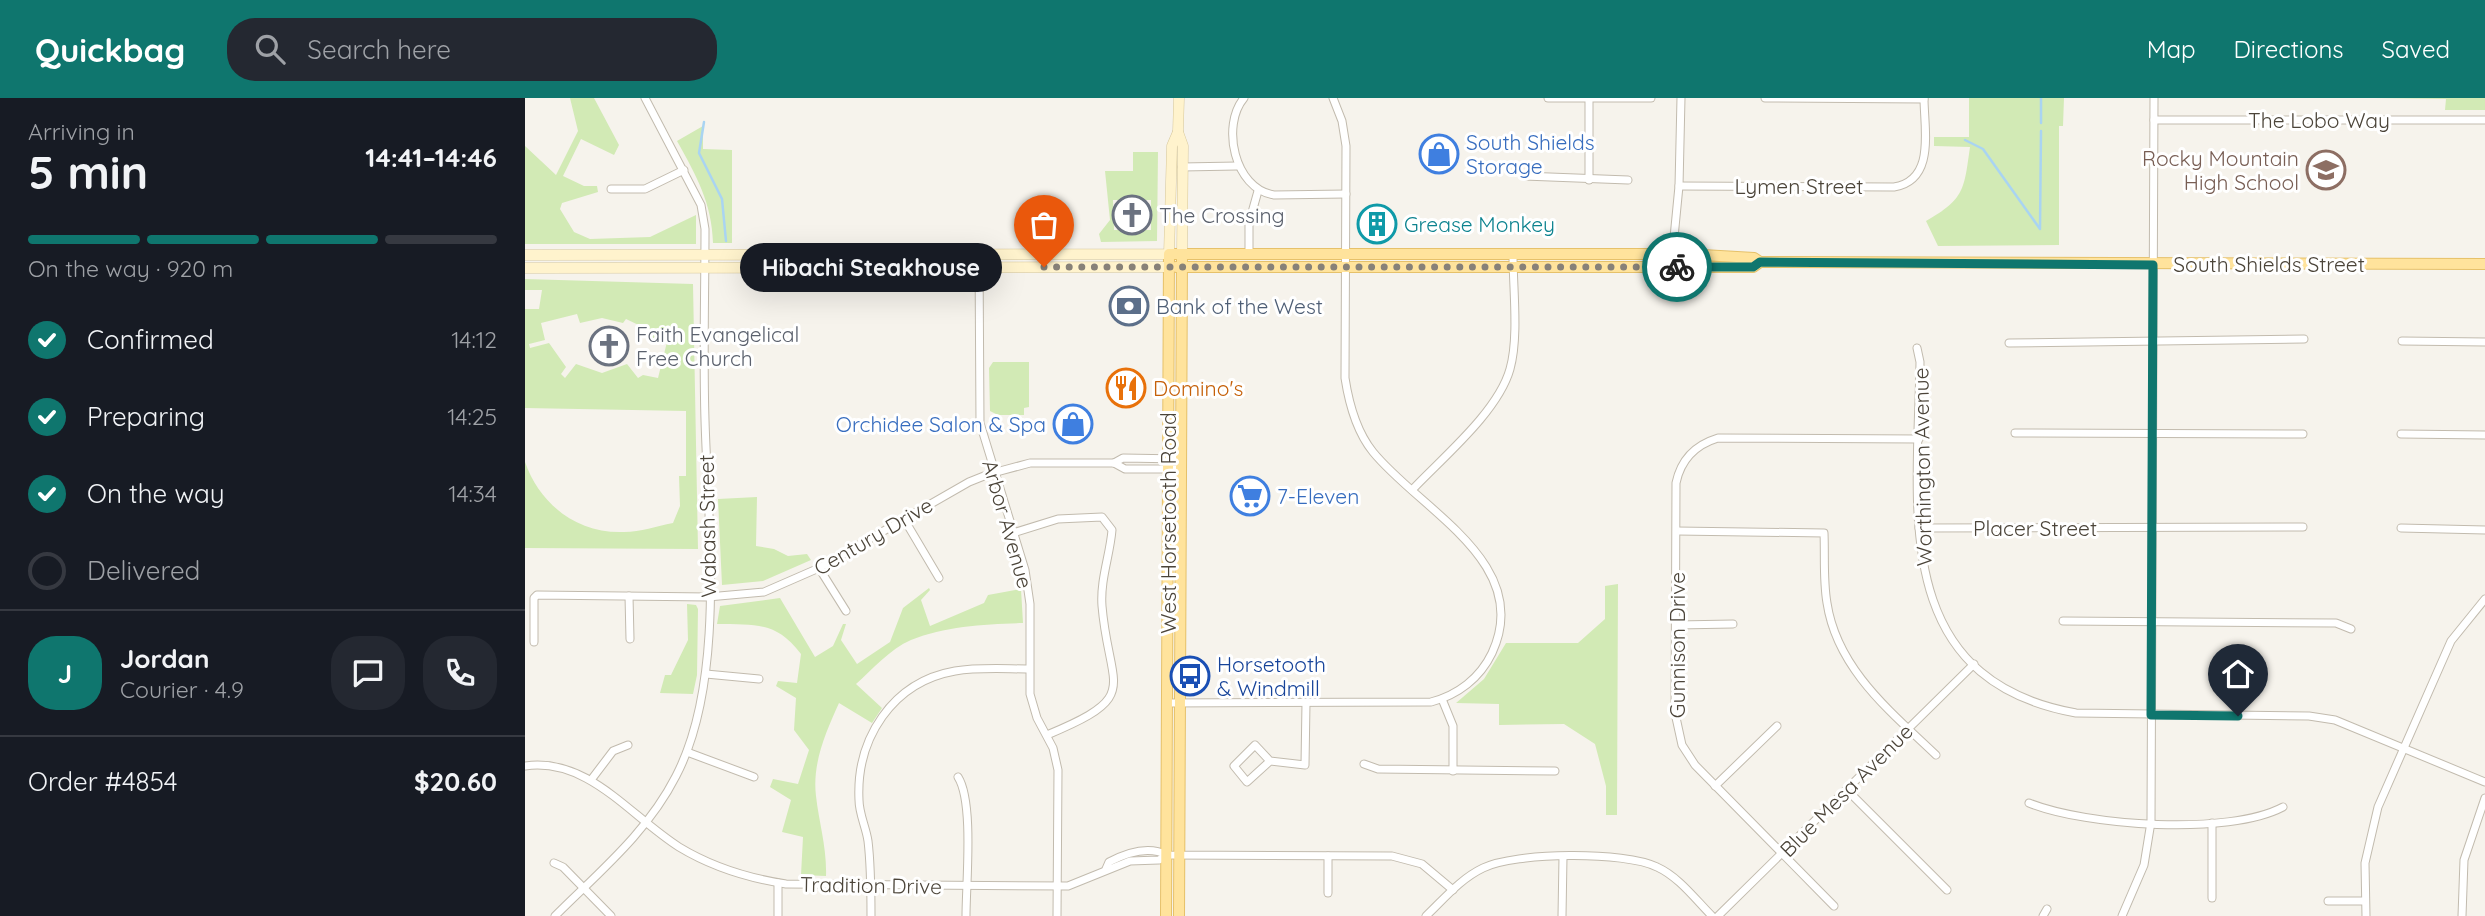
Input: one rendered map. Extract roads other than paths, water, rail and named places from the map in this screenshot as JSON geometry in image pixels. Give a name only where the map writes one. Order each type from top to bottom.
[{"type":"main road","name":"West Horsetooth Road","points":[[1179,98],[1178,132],[1183,146],[1179,916]]},
{"type":"main road","name":"West Horsetooth Road","points":[[1166,916],[1169,254],[1172,146],[1178,132]]},
{"type":"main road","name":"South Shields Street","points":[[525,255],[1169,254],[1182,261],[1513,261],[1672,255],[1754,258],[1760,262],[2485,264]]},
{"type":"main road","name":"South Shields Street","points":[[525,268],[1169,267],[1182,261],[1249,255],[1345,261]]},
{"type":"main road","name":"South Shields Street","points":[[1513,261],[1671,267],[1753,267],[1760,262]]},
{"type":"street","name":"Wabash Street","points":[[555,916],[647,823],[666,795],[687,752],[706,674],[708,597],[705,256],[701,205],[645,98]]},
{"type":"street","points":[[1244,98],[1236,114],[1237,166],[1258,191],[1274,195],[1346,194]]},
{"type":"street","points":[[1168,703],[1417,704],[1442,699],[1472,681],[1489,660],[1499,627],[1499,594],[1482,557],[1372,450],[1362,436],[1350,404],[1345,378],[1344,132],[1333,98]]},
{"type":"street","points":[[1548,98],[1651,98]]},
{"type":"street","points":[[1671,267],[1679,186],[1681,98]]},
{"type":"street","points":[[1765,98],[1924,99]]},
{"type":"street","points":[[2122,916],[2141,874],[2151,822],[2154,98]]},
{"type":"street","points":[[1589,99],[1589,180]]},
{"type":"street","name":"Lymen Street","points":[[1679,186],[1894,187],[1905,184],[1916,176],[1924,158],[1924,99]]},
{"type":"street","name":"The Lobo Way","points":[[2154,120],[2485,120]]},
{"type":"street","points":[[1182,167],[1237,166]]},
{"type":"street","points":[[611,189],[645,189],[684,170]]},
{"type":"street","points":[[1524,176],[1627,180]]},
{"type":"street","points":[[1249,255],[1248,223],[1258,191]]},
{"type":"street","name":"Arbor Avenue","points":[[979,254],[980,423],[1029,594],[1029,669],[1033,707],[1047,735],[1058,769],[1057,916]]},
{"type":"street","points":[[1412,491],[1487,410],[1504,386],[1513,354],[1513,261]]},
{"type":"street","points":[[2010,343],[2304,339]]},
{"type":"street","points":[[2402,341],[2485,342]]},
{"type":"street","name":"Worthington Avenue","points":[[1917,348],[1919,528],[1921,562],[1930,596],[1944,627],[1974,664],[2008,690],[2057,710],[2091,715],[2323,718],[2349,724],[2485,782]]},
{"type":"street","points":[[2015,433],[2302,434]]},
{"type":"street","points":[[2401,434],[2485,435]]},
{"type":"street","points":[[1686,445],[1692,452],[1708,441],[1726,438],[1919,439]]},
{"type":"street","name":"Gunnison Drive","points":[[1692,452],[1682,465],[1676,483],[1675,713],[1678,735],[1688,756],[1715,786],[1834,906]]},
{"type":"street","name":"Century Drive","points":[[534,642],[534,598],[537,595],[708,597],[764,592],[819,568],[968,482],[994,472],[1030,463],[1114,463],[1123,458],[1181,464]]},
{"type":"street","points":[[1013,533],[1075,516],[1102,517],[1112,530],[1103,606],[1113,666],[1113,690],[1105,705],[1095,714],[1047,735]]},
{"type":"street","points":[[904,519],[939,578]]},
{"type":"street","name":"Placer Street","points":[[1919,528],[2303,527]]},
{"type":"street","points":[[2401,528],[2485,530]]},
{"type":"street","points":[[1677,531],[1824,533],[1827,604],[1840,643],[1860,679],[1936,755]]},
{"type":"street","points":[[819,568],[846,611]]},
{"type":"street","points":[[629,596],[630,639]]},
{"type":"street","points":[[2366,916],[2365,863],[2372,824],[2451,641],[2484,603]]},
{"type":"street","points":[[2063,621],[2336,623],[2351,628]]},
{"type":"street","points":[[1677,625],[1733,624]]},
{"type":"street","name":"Blue Mesa Avenue","points":[[1718,916],[1974,664]]},
{"type":"street","points":[[871,916],[868,844],[859,802],[859,777],[864,749],[884,713],[905,692],[940,675],[968,669],[1029,669]]},
{"type":"street","points":[[706,674],[759,679]]},
{"type":"street","points":[[1442,699],[1453,726],[1453,771]]},
{"type":"street","points":[[1270,761],[1247,782],[1234,766],[1255,745],[1270,761],[1305,765],[1306,703]]},
{"type":"street","points":[[1715,786],[1777,726]]},
{"type":"street","points":[[591,780],[613,751],[628,745]]},
{"type":"street","points":[[687,752],[754,777]]},
{"type":"street","points":[[1364,764],[1378,769],[1555,771]]},
{"type":"street","name":"Tradition Drive","points":[[525,766],[559,766],[591,780],[647,823],[702,860],[743,876],[778,883],[1058,886],[1077,884],[1106,869],[1109,862],[1128,853],[1159,851],[1167,855],[1411,859],[1431,870],[1453,890]]},
{"type":"street","points":[[958,777],[963,785],[966,809],[966,916]]},
{"type":"street","points":[[1847,790],[1947,890]]},
{"type":"street","points":[[2462,916],[2464,860],[2485,798]]},
{"type":"street","points":[[2029,803],[2060,814],[2095,821],[2212,823],[2251,820],[2283,807]]},
{"type":"street","points":[[2212,823],[2212,898]]},
{"type":"street","points":[[1328,856],[1328,893]]},
{"type":"street","points":[[1562,916],[1563,857]]},
{"type":"street","points":[[1426,916],[1469,876],[1492,864],[1518,858],[1563,857],[1629,858],[1643,861],[1668,873],[1712,916]]},
{"type":"street","points":[[554,863],[563,867],[611,916]]},
{"type":"street","points":[[778,883],[778,916]]},
{"type":"street","points":[[2327,901],[2365,901]]},
{"type":"waterway","points":[[2041,98],[2041,123]]},
{"type":"waterway","points":[[704,122],[699,153],[722,199],[726,241]]},
{"type":"waterway","points":[[1965,140],[1983,149],[2040,229],[2041,131]]},
{"type":"place","name":"South Shields Storage","points":[[1439,154]]},
{"type":"place","name":"Rocky Mountain High School","points":[[2326,170]]},
{"type":"place","name":"The Crossing","points":[[1132,215]]},
{"type":"place","name":"Grease Monkey","points":[[1377,224]]},
{"type":"place","name":"Hibachi Steakhouse","points":[[1044,267]]},
{"type":"place","name":"Bank of the West","points":[[1129,306]]},
{"type":"place","name":"Faith Evangelical Free Church","points":[[609,346]]},
{"type":"place","name":"Domino's","points":[[1126,388]]},
{"type":"place","name":"Orchidee Salon & Spa","points":[[1073,424]]},
{"type":"place","name":"7-Eleven","points":[[1250,496]]},
{"type":"place","name":"Horsetooth & Windmill","points":[[1190,676]]}]
